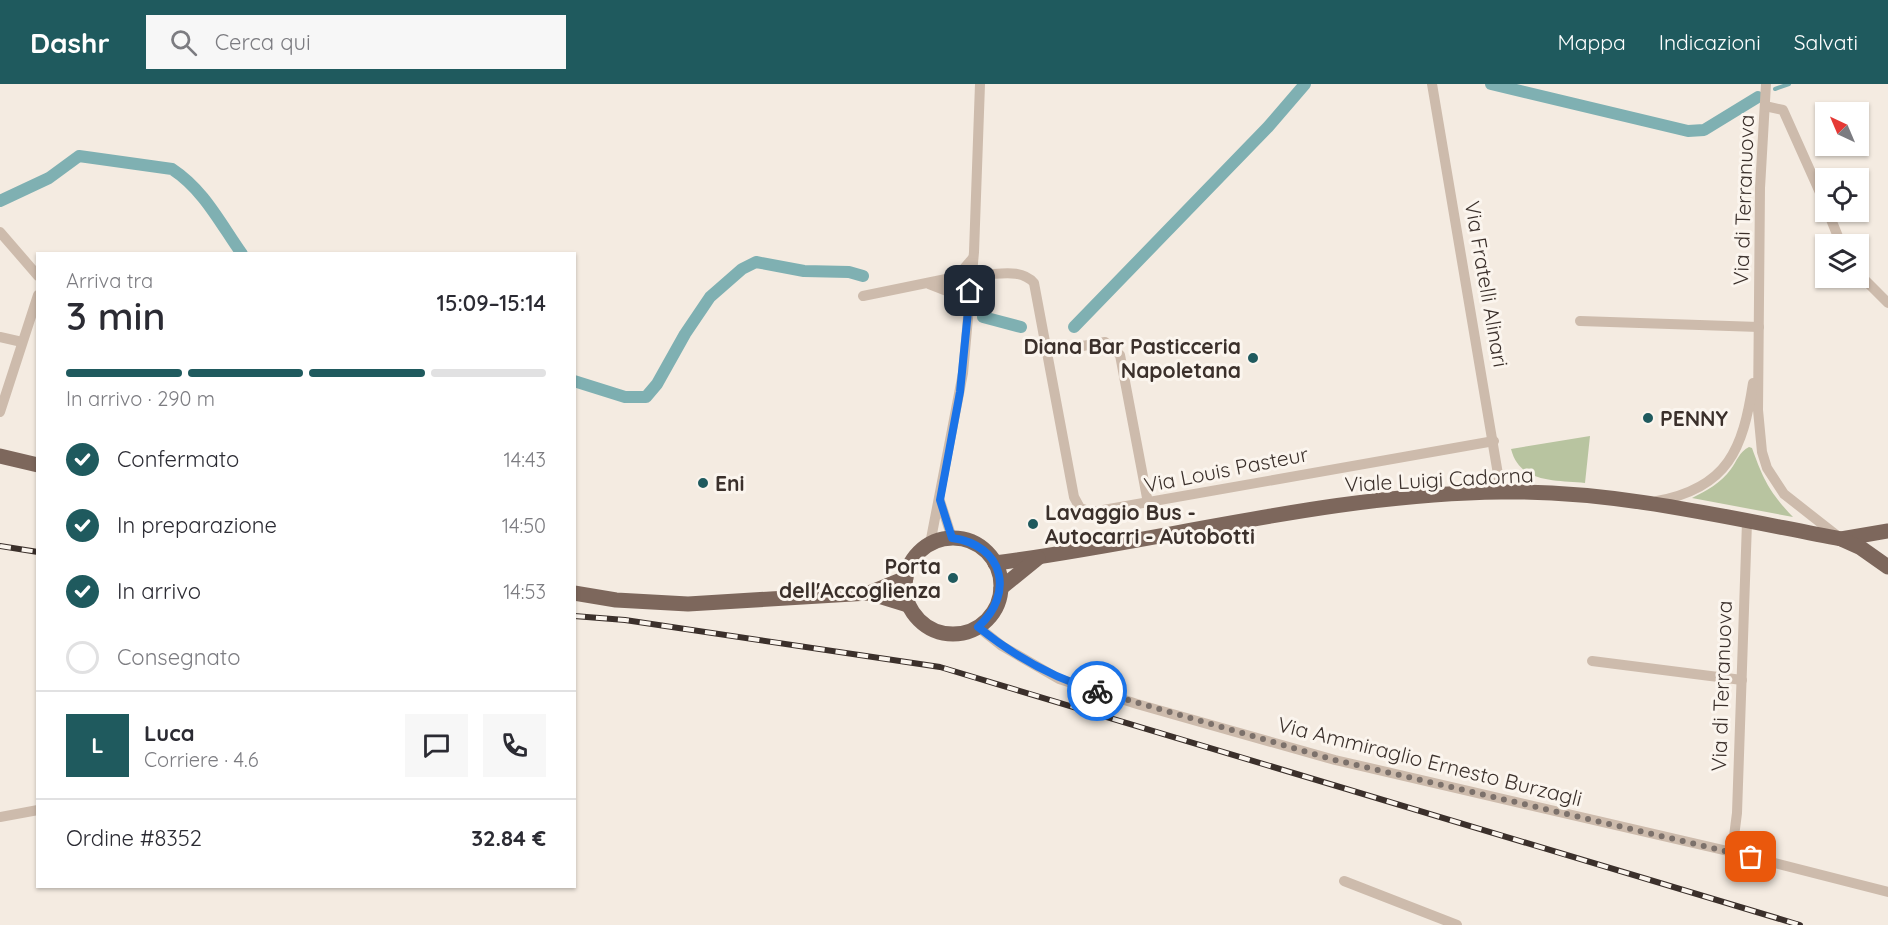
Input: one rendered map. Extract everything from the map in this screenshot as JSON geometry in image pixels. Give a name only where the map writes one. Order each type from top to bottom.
[{"type":"main road","points":[[0,456],[36,465]]},
{"type":"main road","name":"Viale Luigi Cadorna","points":[[995,563],[1039,558],[1370,500],[1501,492],[1549,494],[1640,504],[1841,539],[1861,548],[1888,567]]},
{"type":"main road","name":"Viale Luigi Cadorna","points":[[1841,539],[1888,531]]},
{"type":"main road","points":[[952,538],[977,545],[995,563],[1001,588],[994,610],[978,627],[963,633],[946,634],[930,629],[917,619],[908,605],[906,578],[914,558],[930,544],[952,538]]},
{"type":"main road","name":"Viale Luigi Cadorna","points":[[1001,588],[1039,558]]},
{"type":"main road","points":[[576,593],[616,600],[688,604],[869,593],[906,578]]},
{"type":"main road","points":[[869,593],[908,605]]},
{"type":"street","points":[[930,544],[960,392],[972,274],[980,84]]},
{"type":"street","name":"Via Fratelli Alinari","points":[[1432,84],[1501,492]]},
{"type":"street","name":"Via di Terranuova","points":[[1766,84],[1760,188],[1759,436],[1767,468],[1784,494],[1841,539]]},
{"type":"street","points":[[1766,106],[1783,110],[1815,181]]},
{"type":"street","points":[[0,232],[36,274]]},
{"type":"street","points":[[863,296],[929,284],[960,273],[973,258]]},
{"type":"street","name":"Via Louis Pasteur","points":[[972,274],[986,276],[1016,273],[1027,276],[1037,291],[1074,497],[1080,508],[1092,512],[1494,441]]},
{"type":"street","points":[[929,284],[952,292],[969,308]]},
{"type":"street","points":[[1869,284],[1888,303]]},
{"type":"street","points":[[0,412],[36,301]]},
{"type":"street","points":[[1580,321],[1759,327]]},
{"type":"street","points":[[0,337],[22,342]]},
{"type":"street","points":[[1049,352],[1105,342],[1120,355],[1148,503]]},
{"type":"street","name":"Via di Terranuova","points":[[1640,504],[1674,498],[1699,490],[1723,470],[1737,445],[1752,392],[1759,353]]},
{"type":"street","points":[[940,500],[952,538]]},
{"type":"street","name":"Via di Terranuova","points":[[1732,852],[1737,813],[1747,522]]},
{"type":"street","name":"Via Ammiraglio Ernesto Burzagli","points":[[978,627],[1002,646],[1059,680],[1137,704],[1335,760],[1732,852],[1809,874],[1888,892]]},
{"type":"street","points":[[1592,661],[1742,680]]},
{"type":"street","points":[[0,817],[36,810]]},
{"type":"street","points":[[1344,881],[1457,925]]},
{"type":"green space","points":[[1590,436],[1585,483],[1551,480],[1531,474],[1522,469],[1511,449]]},
{"type":"green space","points":[[1749,447],[1752,448],[1773,493],[1793,517],[1692,498],[1723,478],[1740,454]]},
{"type":"waterway","points":[[1074,327],[1268,127],[1305,84]]},
{"type":"waterway","points":[[1491,84],[1688,131],[1704,130],[1758,97]]},
{"type":"waterway","points":[[1775,89],[1789,84]]},
{"type":"waterway","points":[[0,201],[49,178],[79,156],[172,169],[202,197],[241,252]]},
{"type":"waterway","points":[[576,382],[625,397],[646,397],[657,384],[685,334],[710,297],[742,269],[756,262],[804,271],[849,272],[863,276]]},
{"type":"waterway","points":[[983,317],[1021,327]]},
{"type":"railway","points":[[0,546],[36,552]]},
{"type":"railway","points":[[576,616],[625,620],[940,667],[1800,925]]},
{"type":"way so far","points":[[1097,691],[1335,760],[1751,857]]},
{"type":"place","name":"Diana Bar Pasticceria Napoletana","points":[[1253,358]]},
{"type":"place","name":"PENNY","points":[[1648,418]]},
{"type":"place","name":"Eni","points":[[703,483]]},
{"type":"place","name":"Lavaggio Bus - Autocarri - Autobotti","points":[[1033,524]]},
{"type":"place","name":"Porta dell'Accoglienza","points":[[953,578]]},
{"type":"route","points":[[970,291],[960,392],[940,500],[952,538],[977,545],[995,563],[999,575],[1001,588],[998,603],[990,617],[978,627],[1002,646],[1059,680],[1097,691]]}]
